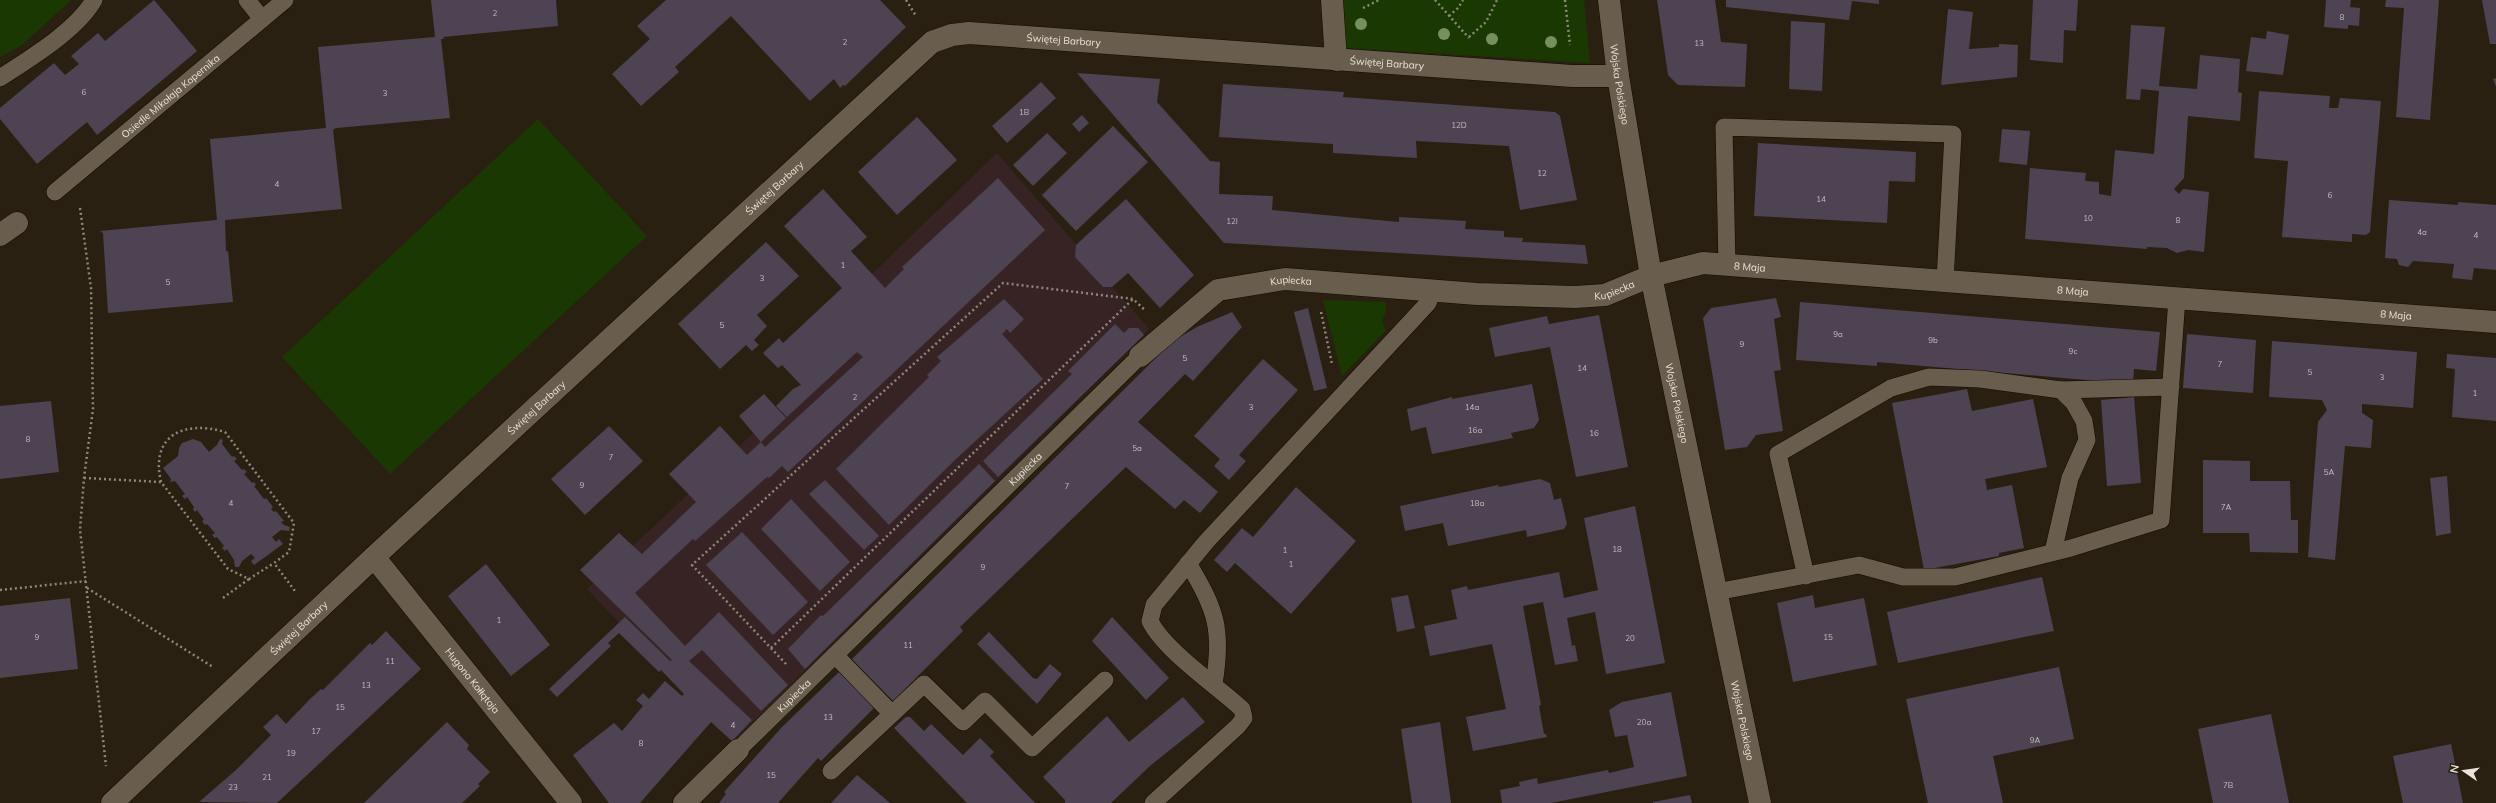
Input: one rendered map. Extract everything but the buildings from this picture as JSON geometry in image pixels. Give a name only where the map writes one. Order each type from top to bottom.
[{"type":"street","points":[[1332,0],[1336,60]]},
{"type":"street","name":"Wojska Polskiego","points":[[1609,0],[1618,76],[1651,276],[1760,803]]},
{"type":"street","name":"Świętej Barbary","points":[[112,803],[374,557],[932,42],[952,35],[969,33],[1572,76],[1618,76]]},
{"type":"street","name":"8 Maja","points":[[1651,276],[1703,263],[1727,264],[2496,322]]},
{"type":"street","name":"Kupiecka","points":[[1140,356],[1218,290],[1285,278],[1477,294],[1575,297],[1605,295],[1651,276]]},
{"type":"street","name":"Hugona Kołłątaja","points":[[374,557],[571,803]]},
{"type":"street","name":"Kupiecka","points":[[684,803],[738,750]]},
{"type":"lane","points":[[0,78],[38,52],[78,20],[94,0]]},
{"type":"lane","points":[[247,0],[262,19]]},
{"type":"lane","name":"Osiedle Mikołaja Kopernika","points":[[55,192],[285,0]]},
{"type":"lane","points":[[1727,264],[1724,127],[1953,134],[1945,280]]},
{"type":"lane","points":[[1153,803],[1238,726],[1244,718],[1242,708],[1178,653],[1153,628],[1150,621],[1154,604],[1188,564],[1428,303],[1432,290]]},
{"type":"lane","points":[[1716,592],[1860,565],[1903,577],[1955,576],[2053,552],[2162,520],[2177,298]]},
{"type":"lane","name":"Kupiecka","points":[[738,750],[1140,356]]},
{"type":"lane","points":[[1806,576],[1778,454],[1891,388],[1929,377],[1980,379],[2061,390],[2171,387]]},
{"type":"lane","points":[[2053,552],[2070,478],[2087,440],[2084,421],[2074,403],[2061,390]]},
{"type":"lane","points":[[1188,564],[1209,600],[1216,624],[1218,645],[1214,684]]},
{"type":"lane","points":[[835,655],[892,714]]},
{"type":"lane","points":[[831,771],[924,684],[963,722],[985,701],[1032,748],[1105,680]]},
{"type":"path","points":[[1435,0],[1474,43]]},
{"type":"path","points":[[1449,16],[1458,8],[1463,0]]},
{"type":"path","points":[[1469,37],[1486,22],[1497,0]]},
{"type":"path","points":[[1565,0],[1572,76]]},
{"type":"path","points":[[75,175],[90,288],[92,409],[80,530],[106,767]]},
{"type":"path","points":[[1314,281],[1340,398]]},
{"type":"path","points":[[805,684],[692,565],[1002,283],[1133,299],[1168,332]]},
{"type":"path","points":[[771,648],[1133,299]]},
{"type":"path","points":[[223,598],[274,563],[289,552],[294,523],[225,432],[210,428],[189,427],[168,438],[159,456],[161,482],[228,569],[249,580]]},
{"type":"path","points":[[84,478],[161,482]]},
{"type":"path","points":[[274,563],[299,596]]},
{"type":"path","points":[[0,590],[86,581]]},
{"type":"path","points":[[87,588],[218,671]]},
{"type":"shaded area","points":[[997,153],[1149,329],[732,743],[587,589],[858,335],[846,299]]},
{"type":"green space","points":[[0,0],[71,0],[22,45],[0,57]]},
{"type":"green space","points":[[1342,0],[1584,0],[1590,63],[1344,48]]},
{"type":"green space","points":[[538,119],[647,236],[390,474],[282,357]]},
{"type":"green space","points":[[1323,300],[1385,302],[1386,311],[1382,321],[1386,330],[1342,376]]}]
